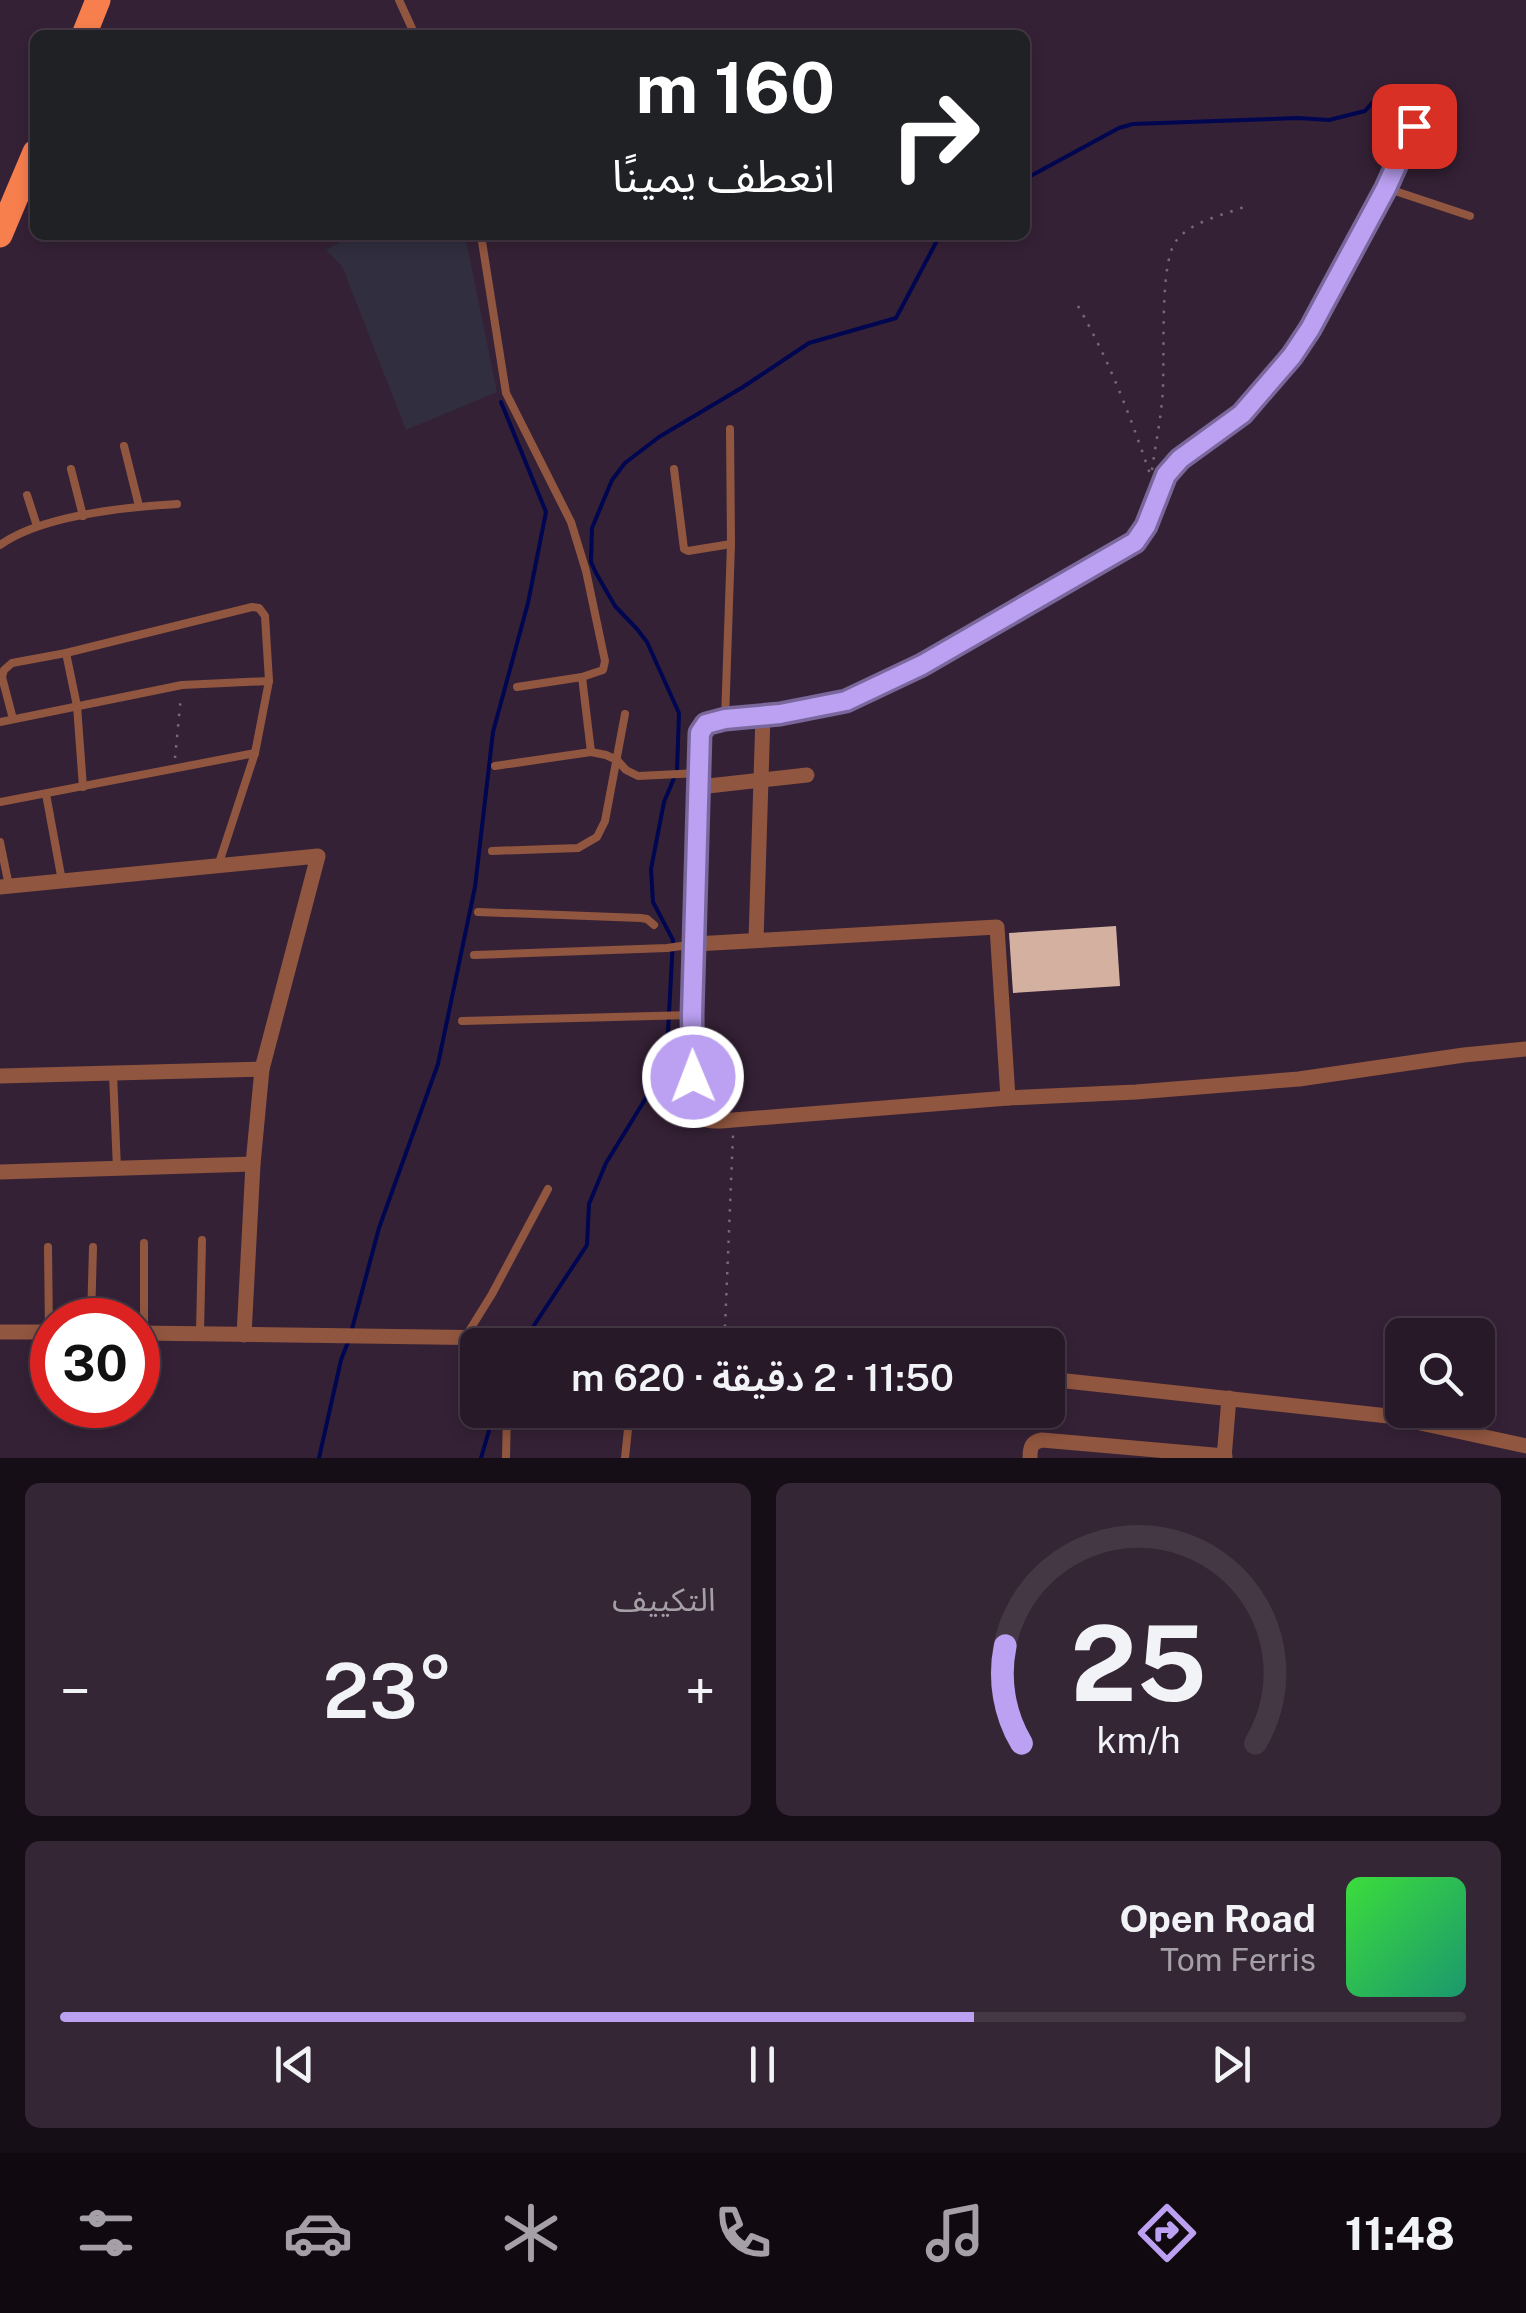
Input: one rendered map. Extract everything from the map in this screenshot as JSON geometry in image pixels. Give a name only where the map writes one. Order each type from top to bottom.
[{"type":"main road","points":[[86,30],[98,0]]},
{"type":"main road","points":[[0,236],[30,164]]},
{"type":"street","points":[[1386,188],[1292,356],[1242,414],[1180,459],[1166,475],[1146,526],[1135,542],[922,665],[846,701],[725,719],[702,727],[692,1015],[696,1114],[706,1121],[733,1120],[1136,1092],[1299,1079],[1526,1048]]},
{"type":"street","points":[[756,940],[763,715]]},
{"type":"street","points":[[699,780],[808,775]]},
{"type":"street","points":[[4,886],[318,856],[262,1069],[244,1335]]},
{"type":"street","points":[[695,944],[997,926],[1008,1098]]},
{"type":"street","points":[[0,1076],[262,1069]]},
{"type":"street","points":[[0,1172],[253,1164]]},
{"type":"street","points":[[0,1332],[30,1332]]},
{"type":"street","points":[[160,1332],[460,1336]]},
{"type":"street","points":[[1065,1381],[1388,1416],[1526,1446]]},
{"type":"street","points":[[1030,1458],[1030,1448],[1042,1440],[1224,1457],[1229,1398]]},
{"type":"lane","points":[[398,0],[413,30]]},
{"type":"lane","points":[[1414,126],[1386,188],[1470,216]]},
{"type":"lane","points":[[482,240],[506,392],[572,522],[604,649],[604,670],[517,687]]},
{"type":"lane","points":[[725,719],[730,429]]},
{"type":"lane","points":[[124,446],[139,506]]},
{"type":"lane","points":[[71,469],[83,516]]},
{"type":"lane","points":[[674,469],[684,549],[731,544]]},
{"type":"lane","points":[[27,495],[38,526]]},
{"type":"lane","points":[[0,546],[38,526],[139,506],[178,504]]},
{"type":"lane","points":[[12,719],[2,676],[12,663],[258,608],[265,616],[269,681],[254,752],[218,866]]},
{"type":"lane","points":[[66,653],[77,706],[83,787]]},
{"type":"lane","points":[[582,677],[591,752]]},
{"type":"lane","points":[[0,722],[182,685],[269,681]]},
{"type":"lane","points":[[492,851],[578,848],[596,837],[606,821],[625,714]]},
{"type":"lane","points":[[0,802],[254,752]]},
{"type":"lane","points":[[496,766],[591,752],[617,760],[638,776],[699,780]]},
{"type":"lane","points":[[46,794],[62,881]]},
{"type":"lane","points":[[0,842],[4,886]]},
{"type":"lane","points":[[478,912],[641,918],[654,925]]},
{"type":"lane","points":[[474,955],[695,944]]},
{"type":"lane","points":[[462,1021],[692,1015]]},
{"type":"lane","points":[[112,1074],[117,1170]]},
{"type":"lane","points":[[471,1328],[548,1189]]},
{"type":"lane","points":[[200,1333],[202,1240]]},
{"type":"lane","points":[[142,1298],[144,1243]]},
{"type":"lane","points":[[48,1247],[50,1298]]},
{"type":"lane","points":[[92,1298],[93,1248]]},
{"type":"lane","points":[[506,1458],[507,1428]]},
{"type":"lane","points":[[625,1458],[628,1428]]},
{"type":"path","points":[[1078,306],[1124,399],[1151,476],[1163,399],[1170,252],[1186,232],[1244,208]]},
{"type":"path","points":[[174,769],[182,685]]},
{"type":"path","points":[[730,1328],[733,1120]]},
{"type":"shaded area","points":[[343,240],[466,240],[497,392],[406,430],[342,266],[326,250]]},
{"type":"building","points":[[1116,926],[1120,986],[1013,993],[1009,933]]},
{"type":"waterway","points":[[1030,176],[1133,124],[1329,120],[1365,111],[1380,94]]},
{"type":"waterway","points":[[532,1328],[587,1245],[589,1204],[606,1163],[662,1072],[667,1050],[673,940],[653,902],[651,869],[664,802],[677,771],[679,713],[647,642],[615,606],[596,573],[591,562],[592,528],[612,480],[625,463],[659,437],[809,343],[896,318],[937,240]]},
{"type":"waterway","points":[[352,1329],[379,1228],[438,1064],[475,887],[493,732],[528,603],[546,512],[501,402]]},
{"type":"waterway","points":[[319,1458],[348,1342]]},
{"type":"waterway","points":[[481,1458],[490,1428]]},
{"type":"route","points":[[693,1077],[702,727],[725,719],[780,714],[846,701],[922,665],[1135,542],[1146,526],[1166,475],[1180,459],[1242,414],[1292,356],[1386,188],[1414,126]]}]
